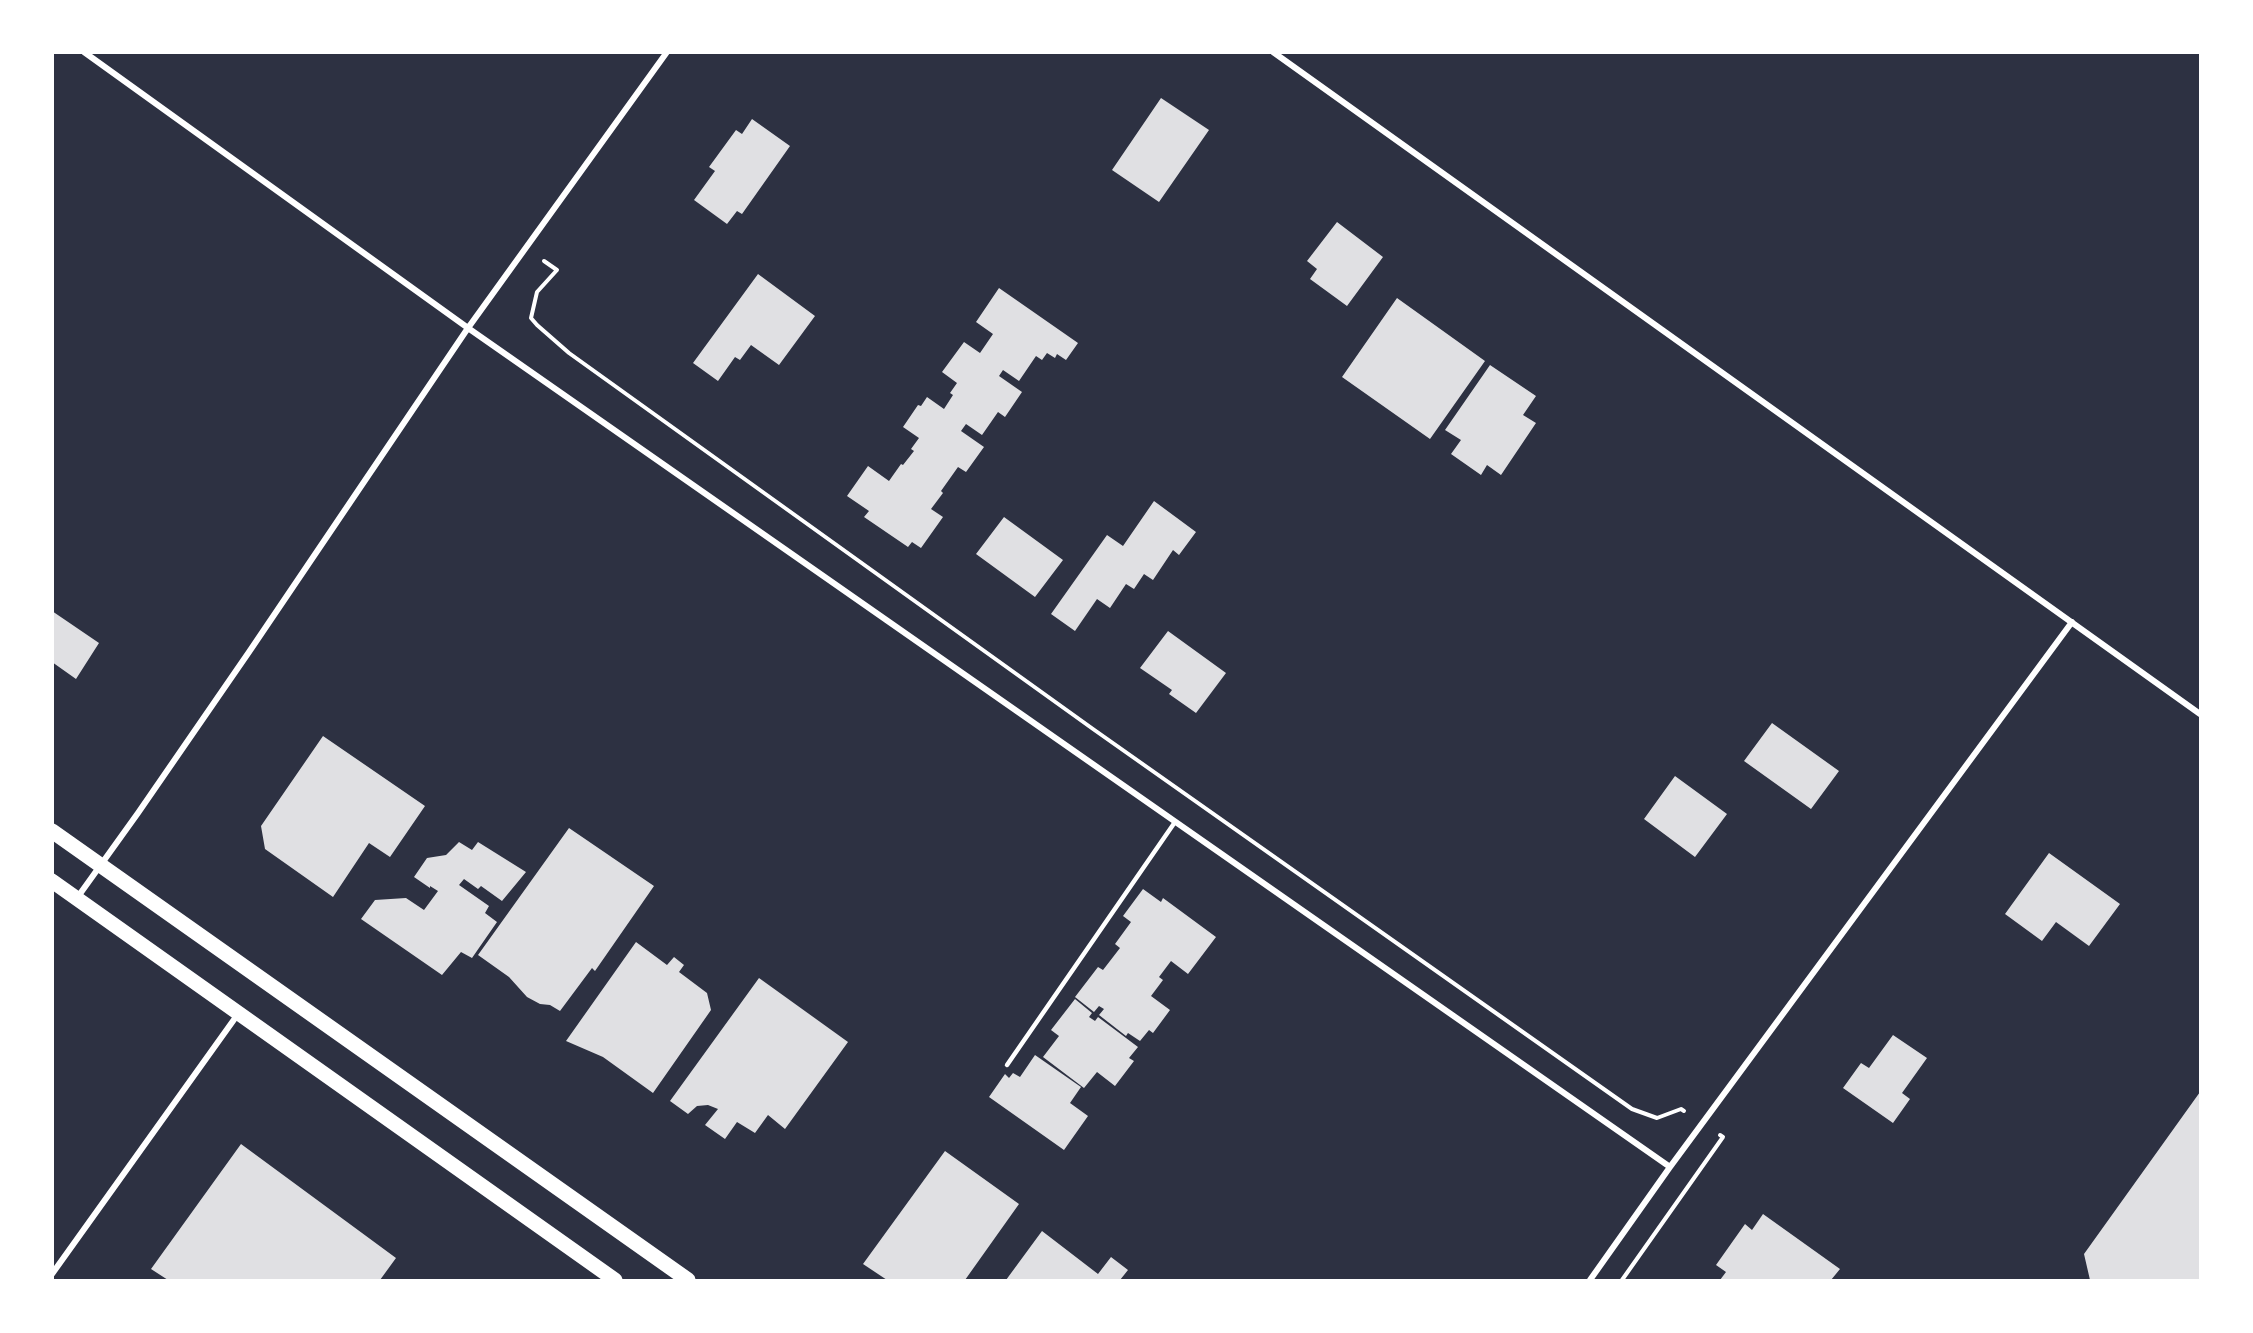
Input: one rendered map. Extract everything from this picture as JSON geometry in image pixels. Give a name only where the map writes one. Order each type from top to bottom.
[{"type":"main road","points":[[52,831],[688,1281]]},
{"type":"main road","points":[[52,881],[615,1281]]},
{"type":"street","points":[[84,52],[468,328],[1670,1167]]},
{"type":"street","points":[[76,898],[101,866],[249,652],[468,328],[667,52]]},
{"type":"street","points":[[1273,52],[2200,714]]},
{"type":"street","points":[[1590,1281],[1670,1167],[2072,622]]},
{"type":"street","points":[[52,1274],[238,1014]]},
{"type":"lane","points":[[1007,1065],[1175,822]]},
{"type":"path","points":[[527,248],[557,270],[537,292],[531,318],[569,353],[1093,729],[1632,1109],[1657,1118],[1681,1109],[1723,1137],[1622,1281]]},
{"type":"building","points":[[1161,98],[1209,130],[1159,202],[1112,170]]},
{"type":"building","points":[[752,119],[790,146],[742,214],[737,211],[727,224],[694,200],[715,171],[709,167],[736,130],[742,134]]},
{"type":"building","points":[[1337,222],[1383,257],[1347,306],[1310,279],[1317,269],[1307,261]]},
{"type":"building","points":[[758,274],[815,316],[779,365],[751,345],[740,360],[735,357],[718,381],[693,363]]},
{"type":"building","points":[[999,288],[1078,343],[1066,360],[1057,354],[1055,358],[1047,353],[1042,360],[1036,356],[1019,381],[1003,370],[999,376],[1022,392],[1005,417],[998,412],[982,435],[966,424],[961,431],[984,447],[966,472],[958,467],[941,491],[943,493],[931,509],[943,517],[921,548],[912,542],[908,547],[864,517],[869,511],[847,496],[868,466],[889,481],[914,451],[911,449],[919,438],[903,427],[918,405],[921,406],[927,397],[944,409],[957,383],[942,372],[964,342],[980,353],[993,334],[976,322]]},
{"type":"building","points":[[1397,298],[1485,361],[1430,439],[1342,377]]},
{"type":"building","points":[[1490,365],[1536,396],[1523,415],[1536,423],[1501,475],[1487,465],[1481,475],[1451,454],[1461,440],[1445,430]]},
{"type":"building","points":[[1154,501],[1196,532],[1179,555],[1173,550],[1153,580],[1144,574],[1134,589],[1126,584],[1110,608],[1097,599],[1075,631],[1051,614],[1107,535],[1123,546]]},
{"type":"building","points":[[1004,517],[1063,560],[1035,597],[976,554]]},
{"type":"building","points":[[52,611],[99,643],[76,679],[52,662]]},
{"type":"building","points":[[1168,631],[1226,673],[1196,713],[1169,694],[1172,690],[1140,668]]},
{"type":"building","points":[[1772,723],[1839,771],[1811,809],[1744,761]]},
{"type":"building","points":[[323,736],[425,806],[390,857],[369,843],[333,897],[265,849],[261,826]]},
{"type":"building","points":[[1675,776],[1727,814],[1695,857],[1644,819]]},
{"type":"building","points":[[569,828],[654,886],[595,971],[592,968],[560,1011],[527,997],[509,977],[478,955]]},
{"type":"building","points":[[459,842],[472,850],[478,842],[526,872],[502,901],[481,886],[478,889],[464,879],[459,885],[489,906],[485,913],[497,922],[472,958],[461,952],[442,975],[361,919],[375,900],[406,898],[424,910],[438,891],[414,877],[427,858],[446,855]]},
{"type":"building","points":[[2049,853],[2120,904],[2089,946],[2056,922],[2042,941],[2005,914]]},
{"type":"building","points":[[1143,889],[1161,902],[1163,898],[1216,937],[1188,974],[1171,961],[1159,977],[1163,980],[1151,996],[1170,1010],[1153,1033],[1149,1030],[1140,1041],[1128,1033],[1126,1036],[1099,1015],[1104,1009],[1099,1006],[1094,1012],[1075,997],[1098,967],[1103,970],[1120,948],[1115,944],[1131,922],[1123,916]]},
{"type":"building","points":[[636,942],[667,965],[674,957],[684,965],[679,972],[707,993],[711,1010],[653,1093],[603,1057],[566,1041]]},
{"type":"building","points":[[759,978],[848,1042],[785,1129],[768,1115],[755,1133],[737,1122],[725,1139],[705,1125],[718,1109],[708,1105],[697,1106],[688,1114],[670,1101]]},
{"type":"building","points":[[1075,999],[1092,1013],[1089,1017],[1095,1021],[1098,1017],[1138,1047],[1129,1058],[1134,1061],[1115,1086],[1097,1072],[1084,1088],[1043,1057],[1059,1036],[1051,1030]]},
{"type":"building","points":[[1893,1035],[1927,1058],[1902,1093],[1910,1099],[1893,1123],[1843,1088],[1861,1063],[1869,1068]]},
{"type":"building","points":[[1035,1055],[1081,1087],[1070,1103],[1088,1116],[1064,1150],[989,1097],[1005,1074],[1009,1078],[1013,1073],[1020,1077]]},
{"type":"building","points":[[2200,1092],[2200,1280],[2090,1280],[2084,1254]]},
{"type":"building","points":[[241,1144],[396,1258],[380,1280],[168,1280],[151,1269]]},
{"type":"building","points":[[945,1151],[1019,1204],[965,1280],[887,1280],[863,1264]]},
{"type":"building","points":[[1763,1214],[1840,1269],[1831,1280],[1720,1280],[1726,1272],[1716,1265],[1745,1224],[1752,1230]]},
{"type":"building","points":[[1042,1231],[1098,1274],[1111,1257],[1128,1270],[1120,1280],[1006,1280]]}]
